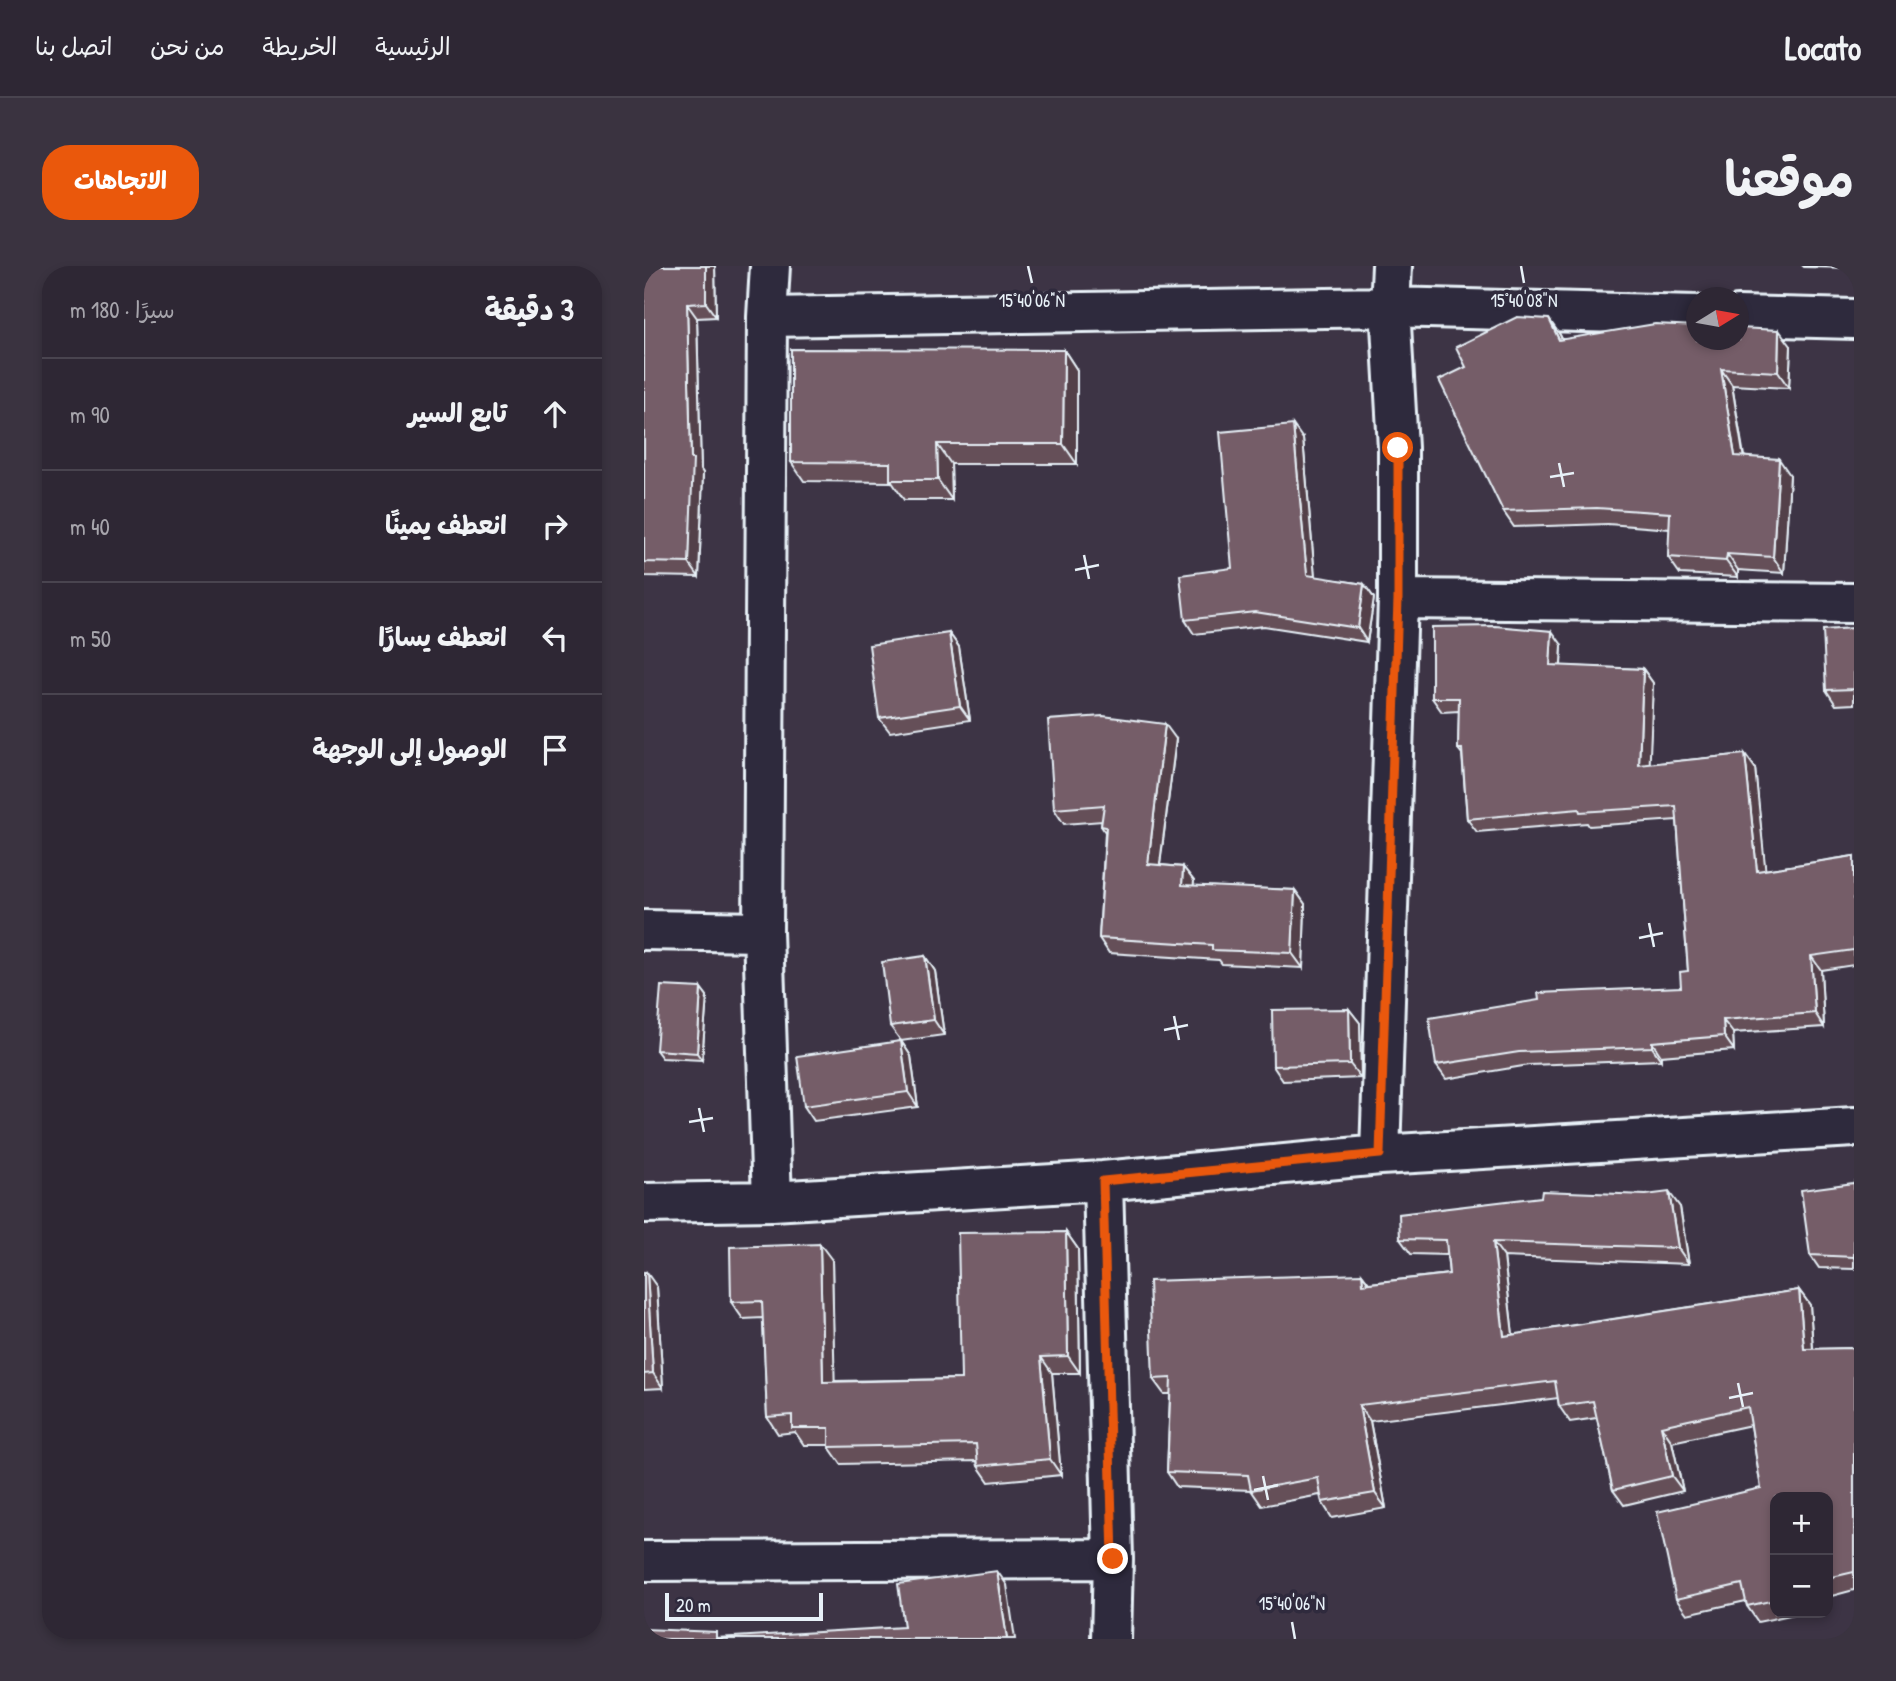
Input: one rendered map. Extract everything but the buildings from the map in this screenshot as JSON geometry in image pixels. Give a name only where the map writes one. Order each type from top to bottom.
[{"type":"street","points":[[770,266],[767,317],[762,932],[772,1201]]},
{"type":"street","points":[[1380,1154],[1398,599],[1398,448],[1390,307],[1392,266]]},
{"type":"street","points":[[767,317],[1390,307],[1686,315]]},
{"type":"street","points":[[1749,316],[1854,319]]},
{"type":"street","points":[[1398,599],[1854,603]]},
{"type":"street","points":[[644,930],[762,932]]},
{"type":"street","points":[[644,1203],[772,1201],[1103,1181],[1380,1154],[1854,1127]]},
{"type":"street","points":[[1103,1181],[1113,1559],[1111,1639]]},
{"type":"street","points":[[644,1561],[1113,1559]]},
{"type":"route","points":[[1113,1559],[1103,1181],[1380,1154],[1398,599],[1398,448]]}]
